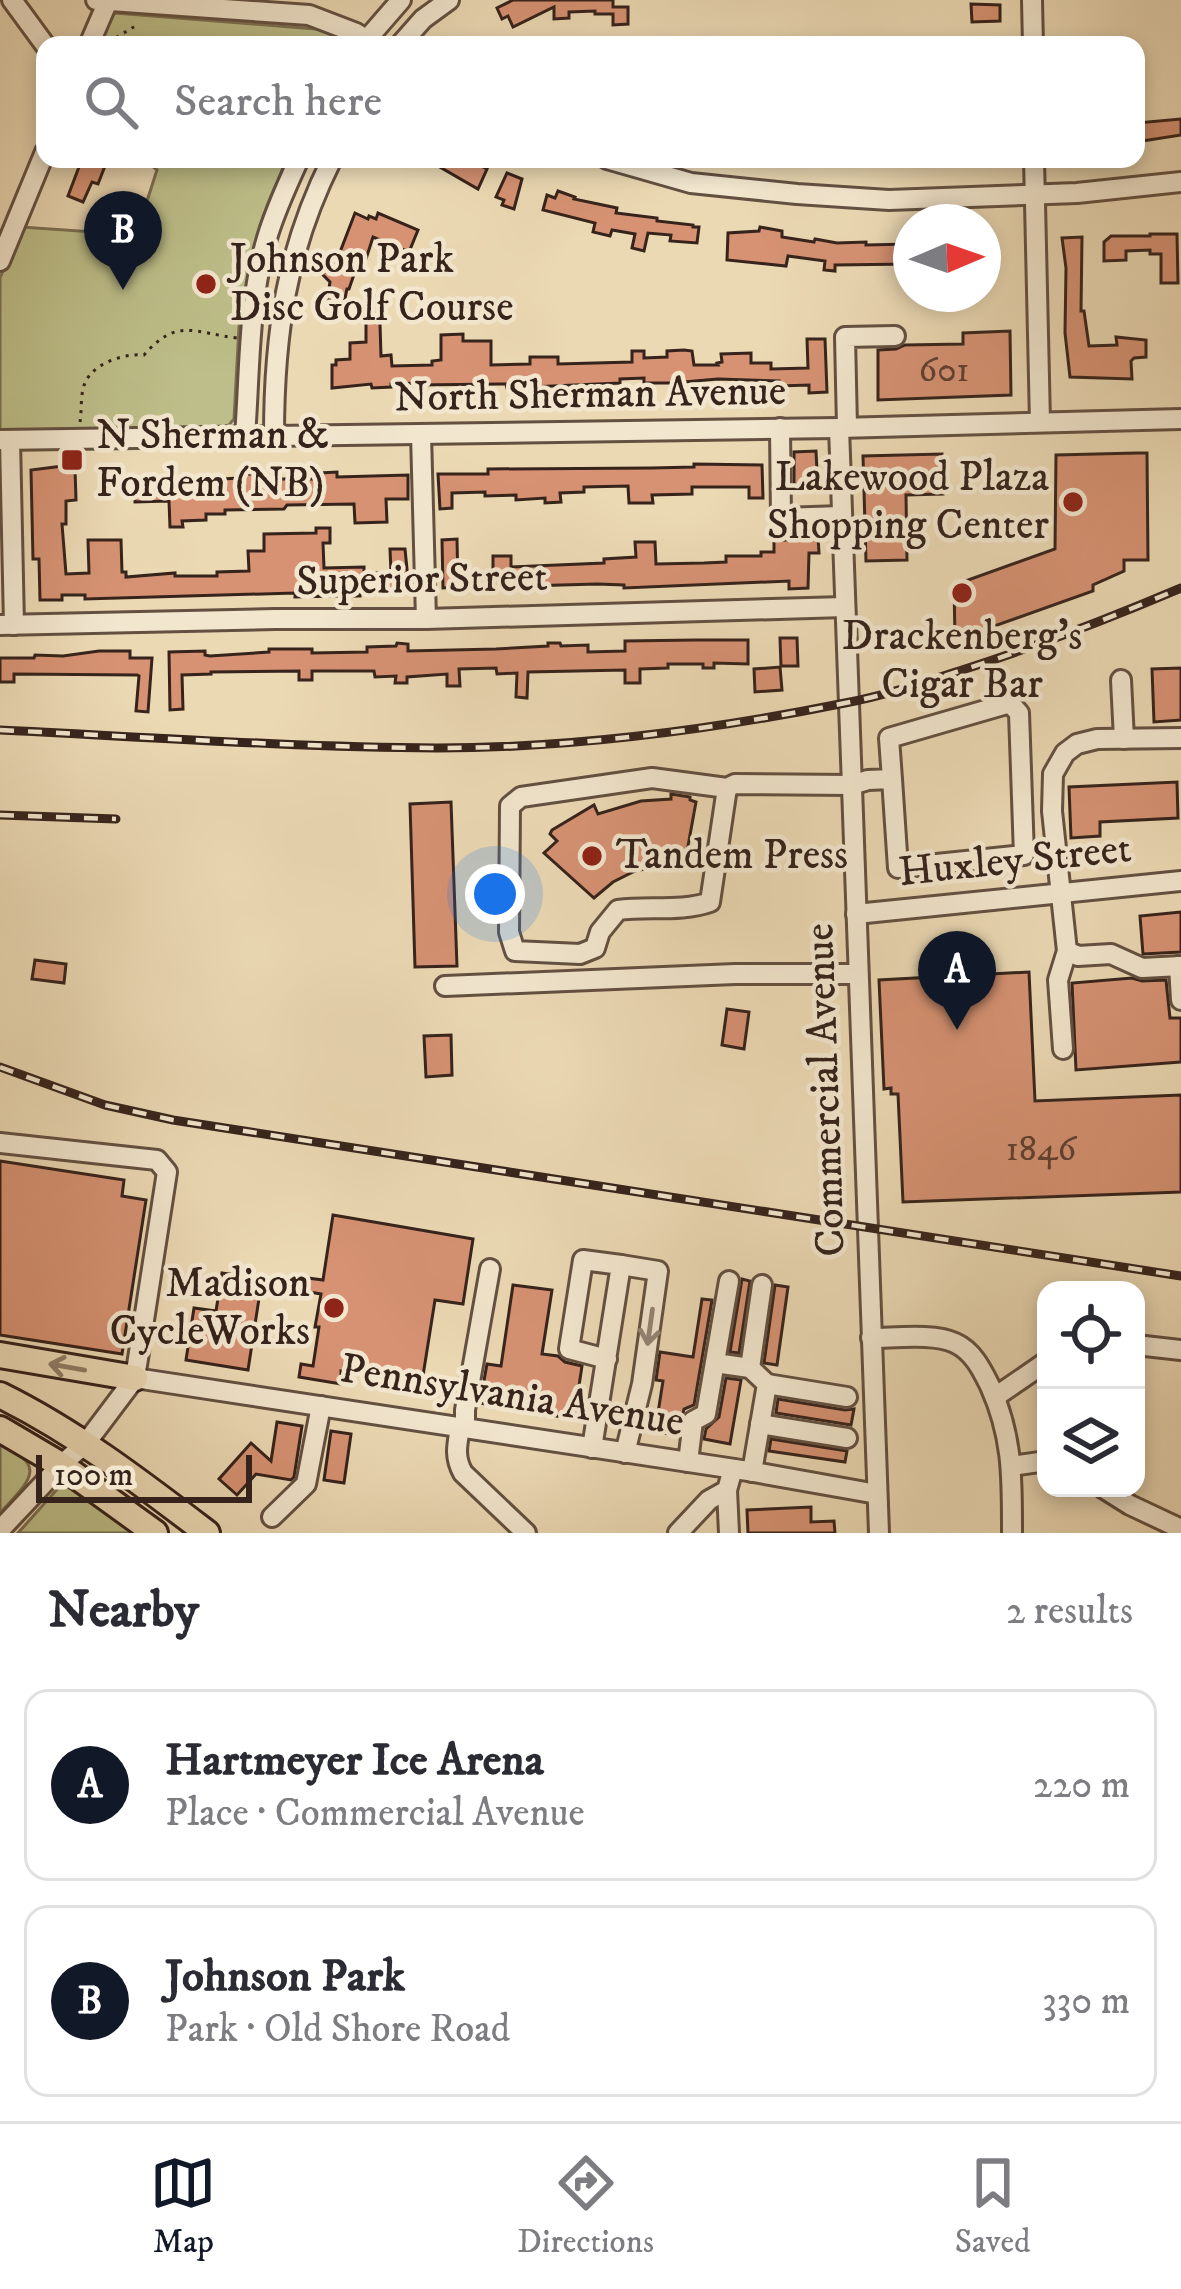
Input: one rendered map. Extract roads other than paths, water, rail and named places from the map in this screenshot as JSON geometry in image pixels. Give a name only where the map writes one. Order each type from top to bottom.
[{"type":"main road","points":[[0,1355],[135,1378]]},
{"type":"main road","points":[[0,1395],[86,1443],[207,1533]]},
{"type":"main road","points":[[0,1429],[61,1465],[154,1533]]},
{"type":"street","points":[[12,0],[38,36]]},
{"type":"street","points":[[96,0],[309,15],[353,36]]},
{"type":"street","points":[[373,36],[401,0]]},
{"type":"street","points":[[408,36],[449,0]]},
{"type":"street","points":[[1032,0],[1033,36]]},
{"type":"street","points":[[93,36],[108,1]]},
{"type":"street","points":[[0,261],[9,214],[36,168]]},
{"type":"street","points":[[245,436],[258,280],[266,240],[294,168]]},
{"type":"street","points":[[274,436],[278,330],[287,278],[328,168]]},
{"type":"street","points":[[638,168],[691,183],[913,200],[1181,182]]},
{"type":"street","points":[[1034,168],[1040,422]]},
{"type":"street","name":"Commercial Avenue","points":[[878,1533],[842,516],[844,337],[895,336]]},
{"type":"street","points":[[248,383],[275,382]]},
{"type":"street","name":"North Sherman Avenue","points":[[5,440],[1181,419]]},
{"type":"street","points":[[780,428],[781,518],[842,516]]},
{"type":"street","points":[[421,434],[426,619]]},
{"type":"street","points":[[5,440],[7,625]]},
{"type":"street","name":"Superior Street","points":[[7,625],[845,607]]},
{"type":"street","points":[[1121,680],[1124,739]]},
{"type":"street","points":[[1010,703],[1019,713],[1024,855],[898,868],[892,778],[889,738],[1010,703]]},
{"type":"street","points":[[1063,1049],[1058,980],[1067,951],[1052,811],[1053,774],[1065,753],[1077,744],[1181,738]]},
{"type":"street","points":[[727,788],[710,902],[618,910],[600,932],[595,948],[580,954],[515,951],[509,932],[510,806],[520,797],[652,778],[727,788],[735,784],[851,785],[892,778]]},
{"type":"street","points":[[943,863],[945,904]]},
{"type":"street","name":"Huxley Street","points":[[856,914],[1181,881]]},
{"type":"street","points":[[1067,951],[1078,956],[1111,954],[1142,968],[1180,966],[1181,1000]]},
{"type":"street","points":[[445,986],[858,974]]},
{"type":"street","points":[[0,1143],[157,1160],[167,1172],[135,1378],[86,1443],[0,1530]]},
{"type":"street","points":[[607,1359],[568,1349],[583,1260],[658,1270],[642,1384],[625,1453]]},
{"type":"street","points":[[592,1448],[621,1265]]},
{"type":"street","points":[[490,1269],[457,1462],[526,1533]]},
{"type":"street","points":[[688,1462],[693,1421],[706,1414],[729,1281]]},
{"type":"street","points":[[750,1368],[762,1285]]},
{"type":"street","points":[[871,1338],[954,1342],[980,1365],[1008,1432],[1012,1533]]},
{"type":"street","points":[[1145,1346],[1181,1350]]},
{"type":"street","points":[[715,1363],[750,1368],[767,1384],[848,1397]]},
{"type":"street","points":[[995,1397],[1037,1368]]},
{"type":"street","name":"Pennsylvania Avenue","points":[[135,1378],[877,1494]]},
{"type":"street","points":[[677,1533],[742,1471],[760,1424],[767,1384]]},
{"type":"street","points":[[272,1517],[306,1484],[321,1406]]},
{"type":"street","points":[[760,1424],[847,1438]]},
{"type":"street","points":[[1012,1466],[1037,1462]]},
{"type":"street","points":[[727,1490],[728,1533]]},
{"type":"street","points":[[1119,1497],[1181,1529]]},
{"type":"railway","points":[[0,730],[437,748],[642,736],[795,713],[888,693],[1099,622],[1181,588]]},
{"type":"railway","points":[[0,815],[116,819]]},
{"type":"railway","points":[[0,1067],[105,1105],[173,1120],[1181,1276]]},
{"type":"place","name":"Johnson Park Disc Golf Course","points":[[206,284]]},
{"type":"place","name":"Johnson Park","points":[[123,290]]},
{"type":"place","name":"N Sherman & Fordem (NB)","points":[[72,460]]},
{"type":"place","name":"Lakewood Plaza Shopping Center","points":[[1073,502]]},
{"type":"place","name":"Drackenberg's Cigar Bar","points":[[962,593]]},
{"type":"place","name":"Tandem Press","points":[[592,856]]},
{"type":"place","name":"Hartmeyer Ice Arena","points":[[957,1030]]},
{"type":"place","name":"Madison CycleWorks","points":[[334,1308]]}]
